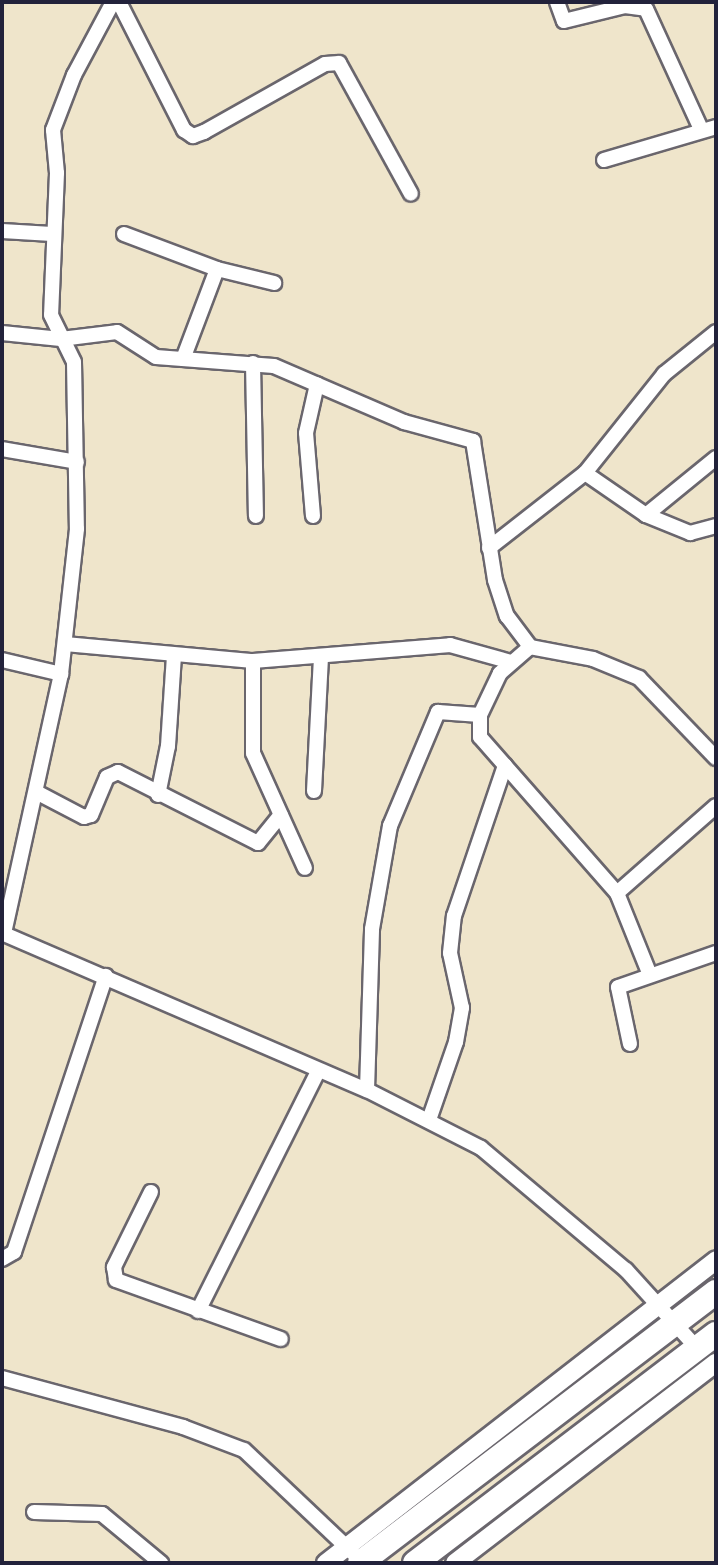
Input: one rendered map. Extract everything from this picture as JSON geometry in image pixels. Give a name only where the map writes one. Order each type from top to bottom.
[{"type":"highway","points":[[355,1556],[668,1312],[716,1292]]},
{"type":"highway","points":[[415,1563],[710,1348]]},
{"type":"street","points":[[116,2],[184,130],[193,136],[325,64],[339,63],[411,194]]},
{"type":"street","points":[[116,2],[54,120],[51,315],[74,362],[77,529],[61,674],[38,793],[3,934],[106,976],[429,1120],[503,1165],[710,1348],[455,1563]]},
{"type":"street","points":[[557,2],[564,21],[625,6],[646,9],[709,128],[604,160]]},
{"type":"street","points":[[2,231],[52,234]]},
{"type":"street","points":[[124,234],[217,269],[274,283]]},
{"type":"street","points":[[183,359],[217,269]]},
{"type":"street","points":[[2,333],[61,339],[117,332],[151,356],[253,363],[317,384],[404,422],[451,434],[477,449],[489,548],[507,616],[530,647],[593,659],[639,678],[716,758]]},
{"type":"street","points":[[489,548],[585,473],[664,374],[716,332]]},
{"type":"street","points":[[253,363],[256,516]]},
{"type":"street","points":[[313,516],[306,433],[317,384]]},
{"type":"street","points":[[2,449],[77,462]]},
{"type":"street","points":[[646,515],[715,464]]},
{"type":"street","points":[[585,473],[646,515],[680,531],[716,526]]},
{"type":"street","points":[[65,644],[253,661],[321,658],[437,644],[511,662]]},
{"type":"street","points":[[530,647],[511,662],[480,715],[480,737],[617,893],[650,975]]},
{"type":"street","points":[[158,795],[168,746],[174,655]]},
{"type":"street","points":[[314,791],[321,658]]},
{"type":"street","points":[[2,660],[61,674]]},
{"type":"street","points":[[253,661],[253,753],[305,868]]},
{"type":"street","points":[[367,1090],[372,929],[390,826],[438,712],[480,715]]},
{"type":"street","points":[[429,1120],[460,1023],[460,994],[450,953],[454,916],[505,765]]},
{"type":"street","points":[[38,793],[84,817],[91,815],[112,772],[258,843],[281,815]]},
{"type":"street","points":[[617,893],[716,806]]},
{"type":"street","points":[[630,1044],[616,993],[622,984],[716,953]]},
{"type":"street","points":[[2,1259],[14,1252],[106,976]]},
{"type":"street","points":[[198,1311],[318,1071]]},
{"type":"street","points":[[151,1192],[113,1274],[123,1285],[281,1339]]},
{"type":"street","points":[[668,1312],[716,1260]]},
{"type":"street","points":[[2,1378],[183,1427],[244,1450],[355,1556]]},
{"type":"street","points":[[34,1512],[102,1514],[155,1561]]},
{"type":"street","points":[[326,1563],[355,1556]]}]
